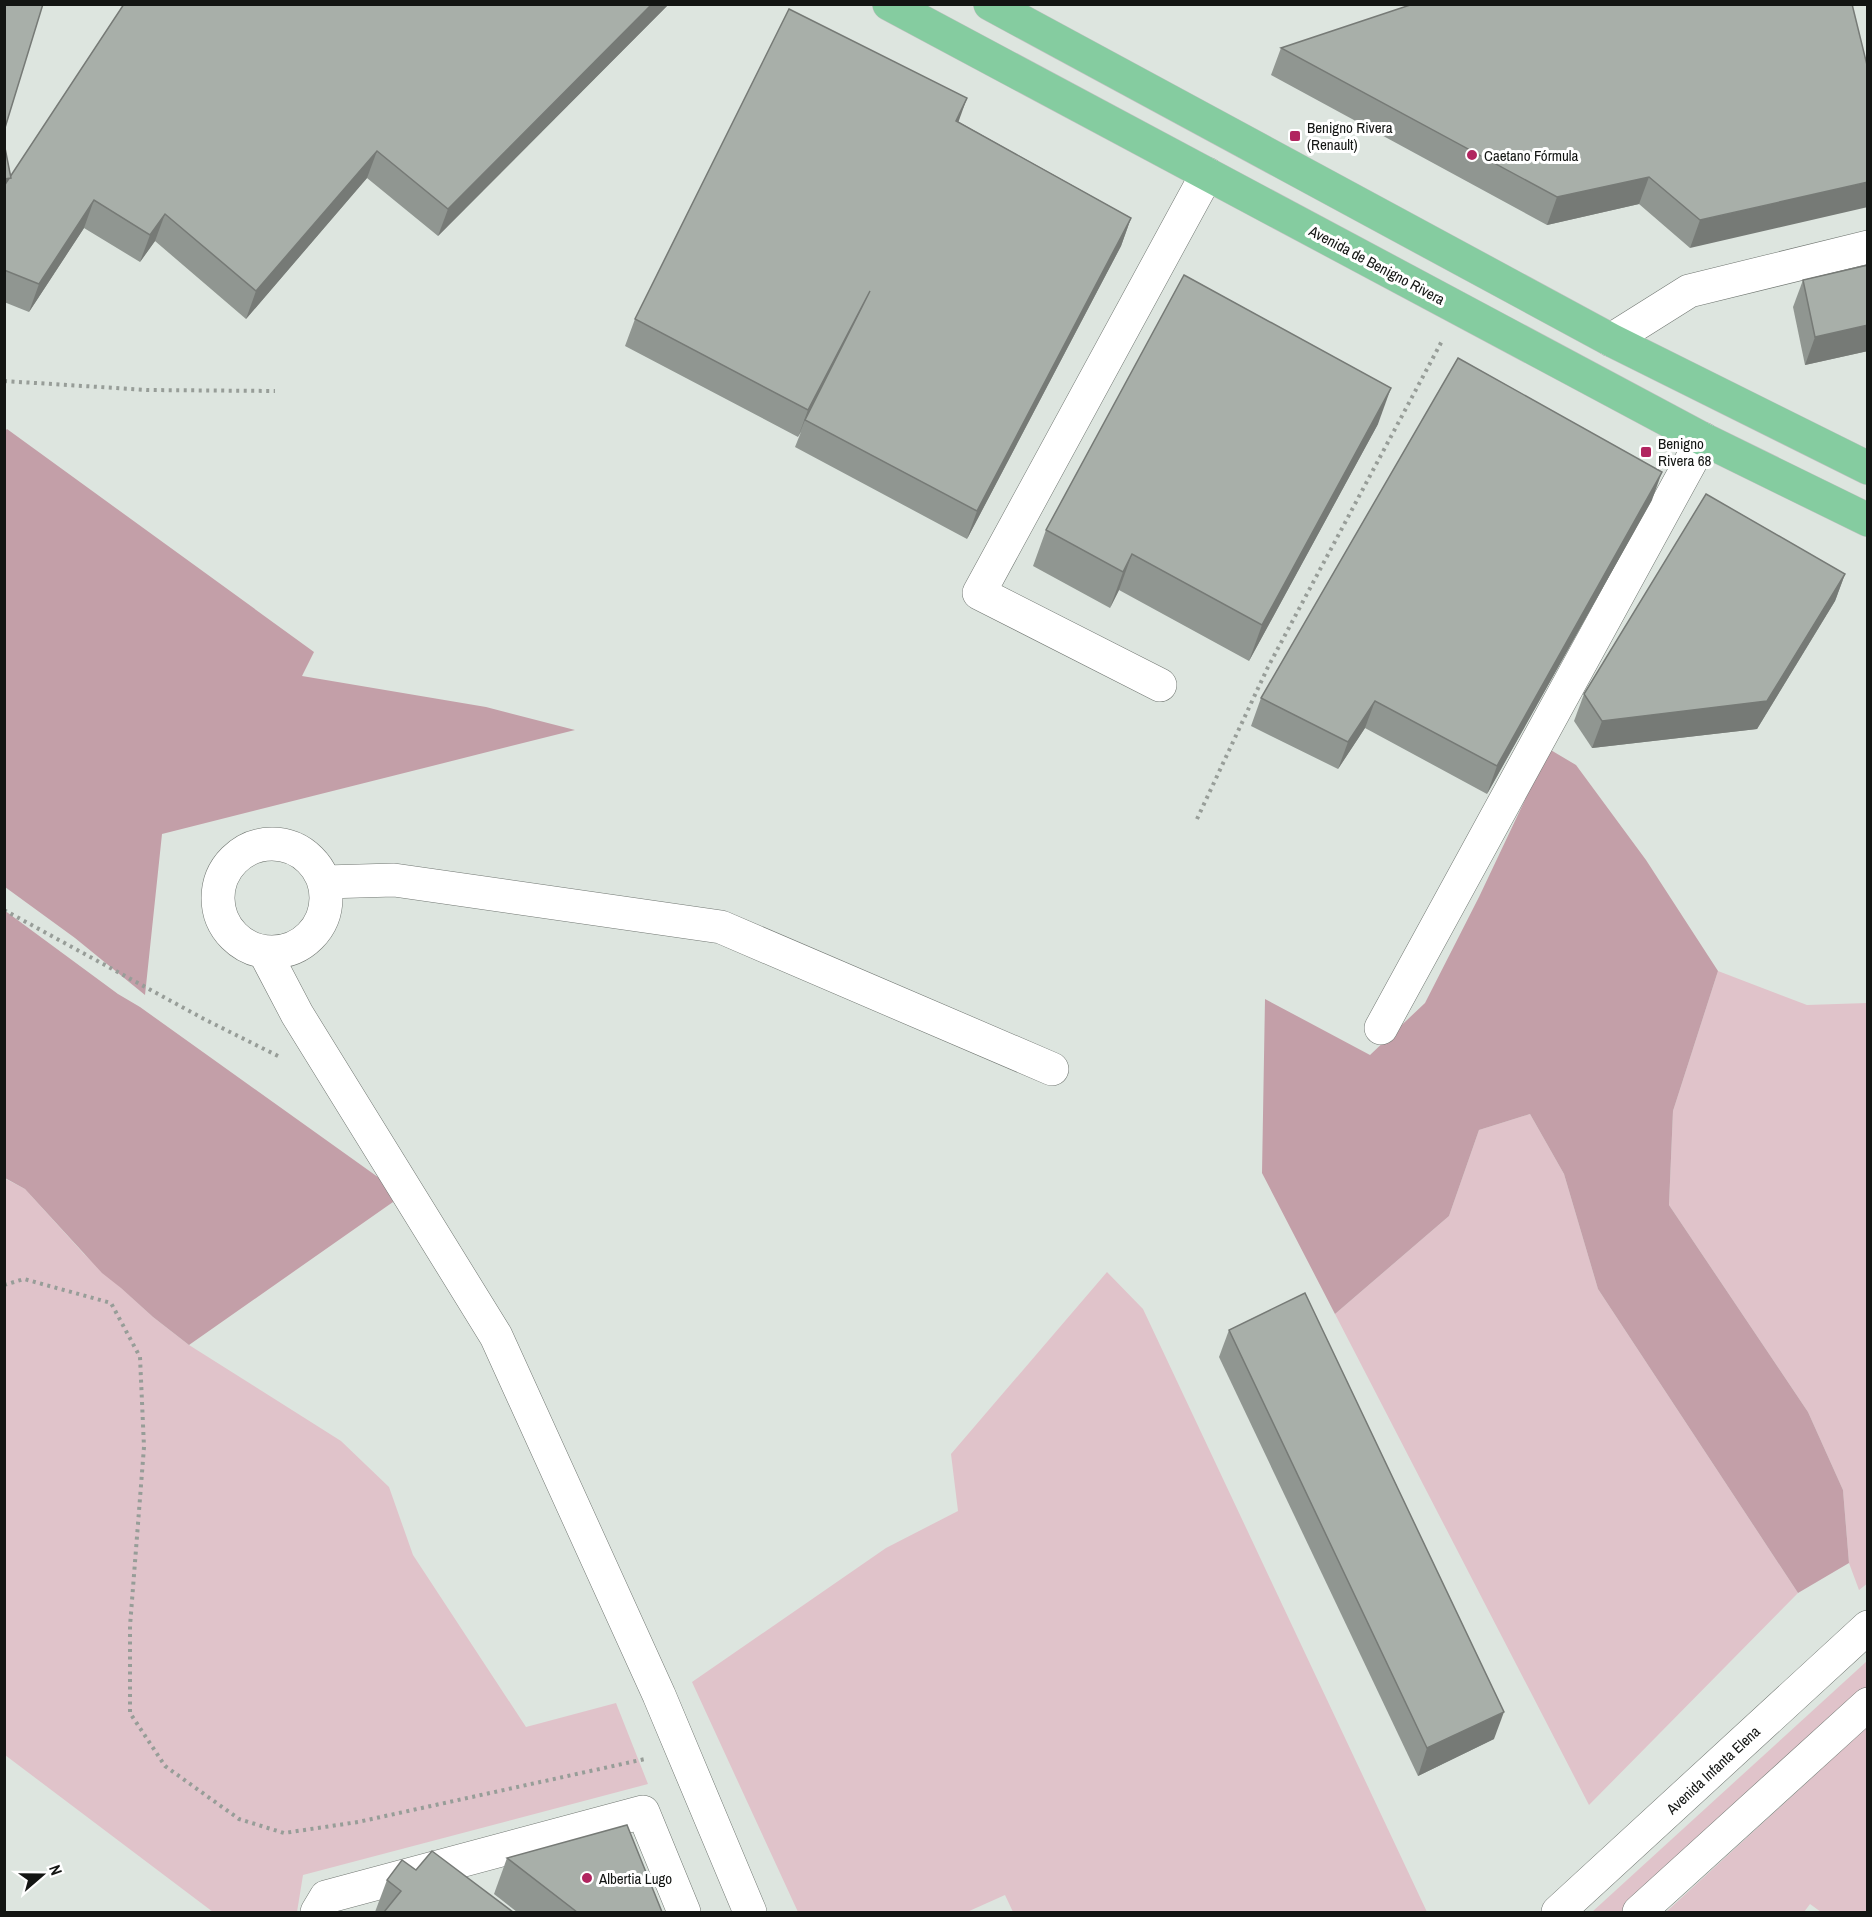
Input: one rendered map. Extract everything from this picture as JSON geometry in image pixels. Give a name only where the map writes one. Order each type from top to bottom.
[{"type":"main road","name":"Avenida de Benigno Rivera","points":[[889,4],[1703,439],[1868,520]]},
{"type":"main road","points":[[990,4],[1611,340],[1868,468]]},
{"type":"street","points":[[1160,685],[980,594],[1207,174]]},
{"type":"street","points":[[1611,340],[1689,291],[1868,247]]},
{"type":"street","points":[[1381,1028],[1703,439]]},
{"type":"street","points":[[275,843],[291,847],[306,855],[317,867],[325,882],[326,906],[318,928],[296,948],[281,953],[265,953],[242,944],[225,926],[219,910],[217,893],[230,863],[243,852],[258,845],[275,843]]},
{"type":"street","points":[[325,882],[394,880],[721,927],[1052,1069]]},
{"type":"street","points":[[265,953],[297,1014],[496,1336],[659,1695],[750,1912]]},
{"type":"street","name":"Avenida Infanta Elena","points":[[1558,1912],[1868,1627]]},
{"type":"street","points":[[1639,1912],[1868,1704]]},
{"type":"street","points":[[317,1912],[326,1897],[643,1812],[684,1912]]},
{"type":"path","points":[[1197,819],[1268,667],[1459,309]]},
{"type":"path","points":[[4,381],[147,390],[275,391]]},
{"type":"path","points":[[4,910],[204,1019],[284,1059]]},
{"type":"path","points":[[4,1285],[24,1280],[111,1303],[140,1357],[144,1447],[130,1626],[130,1713],[165,1766],[239,1819],[284,1833],[358,1822],[645,1759]]},
{"type":"shaded area","points":[[7,429],[314,652],[302,676],[486,707],[575,730],[162,834],[145,995],[75,938],[5,887],[4,432]]},
{"type":"shaded area","points":[[1549,749],[1576,765],[1646,860],[1718,971],[1673,1111],[1669,1205],[1808,1412],[1843,1490],[1849,1563],[1798,1593],[1598,1289],[1564,1174],[1530,1114],[1479,1130],[1449,1216],[1335,1314],[1262,1173],[1265,999],[1370,1055],[1425,1003],[1479,897]]},
{"type":"shaded area","points":[[4,910],[118,994],[140,1007],[403,1195],[189,1345],[102,1273],[25,1189],[5,1178]]},
{"type":"shaded area","points":[[1718,971],[1807,1005],[1867,1003],[1868,1583],[1859,1590],[1849,1563],[1843,1490],[1808,1412],[1669,1205],[1673,1111]]},
{"type":"shaded area","points":[[1530,1114],[1564,1174],[1598,1289],[1798,1593],[1589,1805],[1335,1314],[1449,1216],[1479,1130]]},
{"type":"shaded area","points":[[4,1178],[25,1189],[84,1254],[153,1317],[189,1345],[341,1441],[389,1487],[413,1555],[526,1727],[616,1703],[648,1784],[303,1875],[297,1912],[213,1912],[5,1755]]},
{"type":"shaded area","points":[[1107,1272],[1143,1309],[1427,1912],[1013,1912],[1005,1895],[967,1912],[798,1912],[692,1682],[886,1548],[958,1511],[951,1454]]},
{"type":"shaded area","points":[[1867,1661],[1867,1687],[1622,1912],[1592,1912]]},
{"type":"shaded area","points":[[1867,1727],[1867,1912],[1821,1912],[1810,1904],[1804,1912],[1666,1912]]},
{"type":"building","points":[[43,4],[4,131],[4,6]]},
{"type":"building","points":[[124,4],[652,4],[448,209],[377,151],[256,291],[165,214],[150,235],[94,200],[39,284],[4,270],[4,186]]},
{"type":"building","points":[[1413,4],[1852,4],[1868,69],[1868,182],[1700,220],[1649,177],[1557,197],[1281,48]]},
{"type":"building","points":[[789,9],[967,98],[956,121],[1131,218],[977,511],[805,420],[870,291],[808,410],[635,319]]},
{"type":"building","points":[[4,143],[11,178],[4,179]]},
{"type":"building","points":[[1868,265],[1868,325],[1815,337],[1803,280]]},
{"type":"building","points":[[1184,275],[1391,388],[1262,625],[1132,554],[1123,572],[1046,530]]},
{"type":"building","points":[[1458,358],[1662,472],[1497,766],[1375,701],[1348,742],[1261,698]]},
{"type":"building","points":[[1706,494],[1845,574],[1767,701],[1602,721],[1584,694]]},
{"type":"building","points":[[1305,1293],[1504,1712],[1427,1748],[1229,1330]]},
{"type":"building","points":[[627,1825],[662,1912],[577,1912],[507,1858]]},
{"type":"building","points":[[432,1851],[513,1912],[384,1912],[401,1891],[387,1880],[402,1860],[416,1870]]},
{"type":"place","name":"Benigno Rivera (Renault)","points":[[1295,136]]},
{"type":"place","name":"Caetano Fórmula","points":[[1472,155]]},
{"type":"place","name":"Benigno Rivera 68","points":[[1646,452]]},
{"type":"place","name":"Albertia Lugo","points":[[587,1878]]}]
